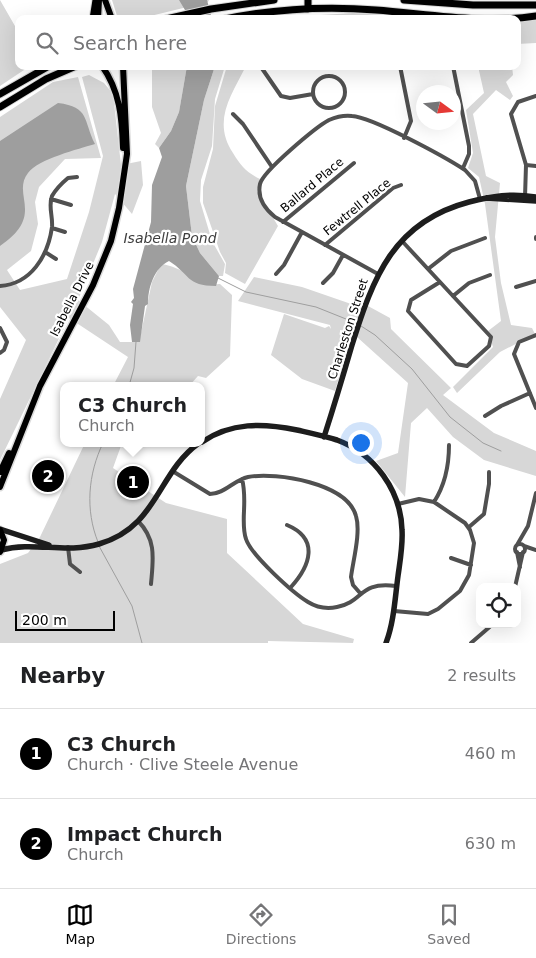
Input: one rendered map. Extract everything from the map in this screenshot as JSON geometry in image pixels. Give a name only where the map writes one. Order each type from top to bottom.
[{"type":"highway","points":[[94,15],[97,0]]},
{"type":"highway","points":[[183,15],[274,0]]},
{"type":"highway","points":[[308,0],[308,9]]},
{"type":"highway","points":[[404,0],[498,6],[536,5]]},
{"type":"highway","points":[[258,15],[308,9],[375,10],[449,15]]},
{"type":"highway","points":[[521,17],[536,16]]},
{"type":"highway","points":[[32,75],[38,70]]},
{"type":"highway","points":[[0,94],[41,70]]},
{"type":"highway","points":[[0,107],[46,80],[67,70]]},
{"type":"main road","points":[[97,0],[98,15]]},
{"type":"main road","points":[[105,0],[111,15]]},
{"type":"main road","name":"Isabella Drive","points":[[104,70],[113,85],[120,108],[123,182]]},
{"type":"main road","name":"Isabella Drive","points":[[0,472],[107,252],[117,220],[128,138],[123,70]]},
{"type":"main road","name":"Isabella Drive","points":[[0,487],[25,421]]},
{"type":"main road","points":[[0,530],[4,540],[1,552]]},
{"type":"street","points":[[263,70],[282,96],[290,98],[313,94]]},
{"type":"street","points":[[401,70],[411,116],[411,124],[404,138]]},
{"type":"street","points":[[454,70],[469,146],[469,154],[463,168]]},
{"type":"street","points":[[328,76],[336,77],[342,83],[345,91],[342,102],[333,107],[320,104],[313,94],[314,87],[320,79],[328,76]]},
{"type":"street","points":[[525,197],[526,165],[510,114],[518,102],[536,96]]},
{"type":"street","points":[[333,107],[337,117]]},
{"type":"street","points":[[233,114],[243,124],[272,167]]},
{"type":"street","points":[[378,274],[283,222],[269,212],[260,197],[262,178],[272,167],[323,124],[337,117],[362,118],[463,168],[475,181],[483,199]]},
{"type":"street","name":"Ballard Place","points":[[283,222],[354,163]]},
{"type":"street","points":[[526,165],[536,166]]},
{"type":"street","points":[[0,286],[12,285],[38,266],[45,252],[52,228],[51,199],[55,191],[68,178],[77,177]]},
{"type":"street","name":"Fewtrell Place","points":[[325,245],[393,188],[401,185]]},
{"type":"street","name":"Charleston Street","points":[[525,197],[536,201]]},
{"type":"street","name":"Charleston Street","points":[[324,437],[360,320],[378,274],[402,241],[418,227],[437,215],[483,199],[536,197]]},
{"type":"street","points":[[51,199],[71,205]]},
{"type":"street","points":[[52,228],[65,232]]},
{"type":"street","points":[[276,274],[284,265],[302,232]]},
{"type":"street","points":[[428,269],[452,251],[485,238]]},
{"type":"street","points":[[402,241],[491,337],[489,346],[467,366],[456,364],[408,311],[411,300],[440,282]]},
{"type":"street","points":[[45,252],[56,259]]},
{"type":"street","points":[[323,283],[333,273],[343,255]]},
{"type":"street","points":[[453,296],[469,283],[490,275]]},
{"type":"street","points":[[516,286],[536,281]]},
{"type":"street","points":[[0,328],[8,342],[0,353]]},
{"type":"street","points":[[536,335],[522,339],[514,350],[516,360],[536,408]]},
{"type":"street","points":[[485,416],[530,392]]},
{"type":"street","points":[[205,440],[220,432],[250,425],[275,426],[324,437],[353,448],[373,463],[390,486],[398,504],[402,536],[393,610],[386,643]]},
{"type":"street","points":[[434,502],[443,486],[449,458],[449,445]]},
{"type":"street","points":[[1,552],[25,546],[86,547],[109,541],[138,522],[152,506],[186,454],[195,447]]},
{"type":"street","points":[[174,472],[210,494],[216,494],[242,478],[269,476],[294,479],[330,489],[346,499],[354,511],[357,520],[351,577],[353,585],[360,593]]},
{"type":"street","points":[[469,527],[484,514],[490,484],[488,472]]},
{"type":"street","points":[[242,478],[246,498],[244,527],[246,542],[254,555],[308,602],[326,607],[344,605],[373,586],[396,586]]},
{"type":"street","points":[[520,569],[516,552],[517,545],[524,535],[534,508],[536,493]]},
{"type":"street","points":[[393,610],[422,614],[434,612],[462,589],[467,581],[474,543],[469,527],[434,502],[419,499],[398,504]]},
{"type":"street","points":[[138,522],[153,543],[151,584]]},
{"type":"street","points":[[286,525],[302,534],[308,546],[304,568],[290,588]]},
{"type":"street","points":[[0,530],[59,548]]},
{"type":"street","points":[[516,583],[524,552],[524,535]]},
{"type":"street","points":[[517,545],[535,550]]},
{"type":"street","points":[[68,548],[70,564],[80,572]]},
{"type":"street","points":[[516,552],[535,550]]},
{"type":"street","points":[[451,558],[471,565]]},
{"type":"street","points":[[471,643],[488,628]]},
{"type":"shaded area","points":[[0,0],[15,26],[15,70],[24,70],[0,86]]},
{"type":"shaded area","points":[[112,0],[209,0],[208,2],[154,15],[117,15]]},
{"type":"shaded area","points":[[353,13],[382,15],[321,15]]},
{"type":"shaded area","points":[[536,19],[536,43],[521,44],[521,21]]},
{"type":"shaded area","points":[[152,70],[186,70],[179,112],[171,131],[159,148],[155,144],[161,133],[152,107]]},
{"type":"shaded area","points":[[214,70],[224,70],[215,99],[212,146],[201,180],[200,201],[212,241],[225,264],[223,276],[219,276],[200,253],[192,236],[186,186],[204,100]]},
{"type":"shaded area","points":[[226,70],[244,70],[226,109],[224,130],[227,141],[241,165],[260,179],[257,191],[278,226],[245,284],[225,273],[226,263],[220,252],[203,203],[203,187],[213,149],[215,106]]},
{"type":"shaded area","points":[[479,70],[512,70],[513,75],[506,82],[513,96],[510,100],[496,90],[473,114],[486,176],[500,183],[495,237],[501,283],[511,325],[532,328],[535,334],[500,352],[457,393],[453,387],[493,347],[488,331],[501,321],[485,204],[479,177],[468,168],[473,153],[466,110],[484,93]]},
{"type":"shaded area","points":[[89,75],[104,83],[113,94],[121,165],[141,161],[143,185],[132,214],[115,194],[102,242],[78,300],[109,325],[120,342],[139,342],[152,282],[161,264],[176,268],[206,282],[220,284],[232,295],[230,356],[206,378],[198,376],[193,382],[115,382],[128,357],[69,318],[0,460],[0,399],[26,340],[0,307],[0,117],[53,82],[78,77],[101,158],[65,159],[39,187],[35,202],[38,224],[31,251],[7,270],[20,290],[67,279],[89,212],[103,156],[82,77]]},
{"type":"shaded area","points":[[254,277],[302,287],[357,306],[368,306],[390,318],[391,329],[451,388],[443,395],[494,433],[536,451],[536,476],[484,460],[453,437],[427,408],[411,423],[405,497],[376,461],[398,453],[408,383],[357,337],[340,330],[340,332],[352,336],[335,391],[302,379],[271,355],[284,314],[325,328],[329,326],[331,329],[330,325],[238,301]]},
{"type":"shaded area","points":[[83,447],[121,447],[113,468],[166,503],[227,519],[227,553],[303,624],[354,639],[353,643],[268,641],[268,643],[0,643],[0,564],[28,553],[40,537]]},
{"type":"water","points":[[179,0],[207,0],[211,15],[186,15]]},
{"type":"water","name":"Isabella Pond","points":[[186,70],[214,70],[204,100],[186,186],[192,236],[200,253],[219,276],[216,286],[199,284],[193,282],[169,261],[164,264],[159,268],[151,285],[148,304],[145,306],[140,342],[132,342],[130,325],[133,304],[131,302],[134,298],[133,289],[151,222],[152,185],[162,157],[159,148],[171,131],[179,112]]},
{"type":"water","points":[[58,103],[81,111],[95,144],[49,159],[40,163],[28,173],[23,189],[25,215],[14,235],[0,246],[0,141]]},
{"type":"waterway","points":[[218,278],[246,292],[316,307],[356,323]]},
{"type":"waterway","points":[[361,326],[375,335],[412,369],[450,417],[483,443],[501,451]]},
{"type":"waterway","points":[[130,382],[134,368],[136,342]]},
{"type":"waterway","points":[[98,542],[91,517],[90,492],[94,467],[101,447]]},
{"type":"waterway","points":[[99,546],[132,606],[142,643]]},
{"type":"place","name":"Impact Church","points":[[48,476]]},
{"type":"place","name":"C3 Church","points":[[133,482]]}]
